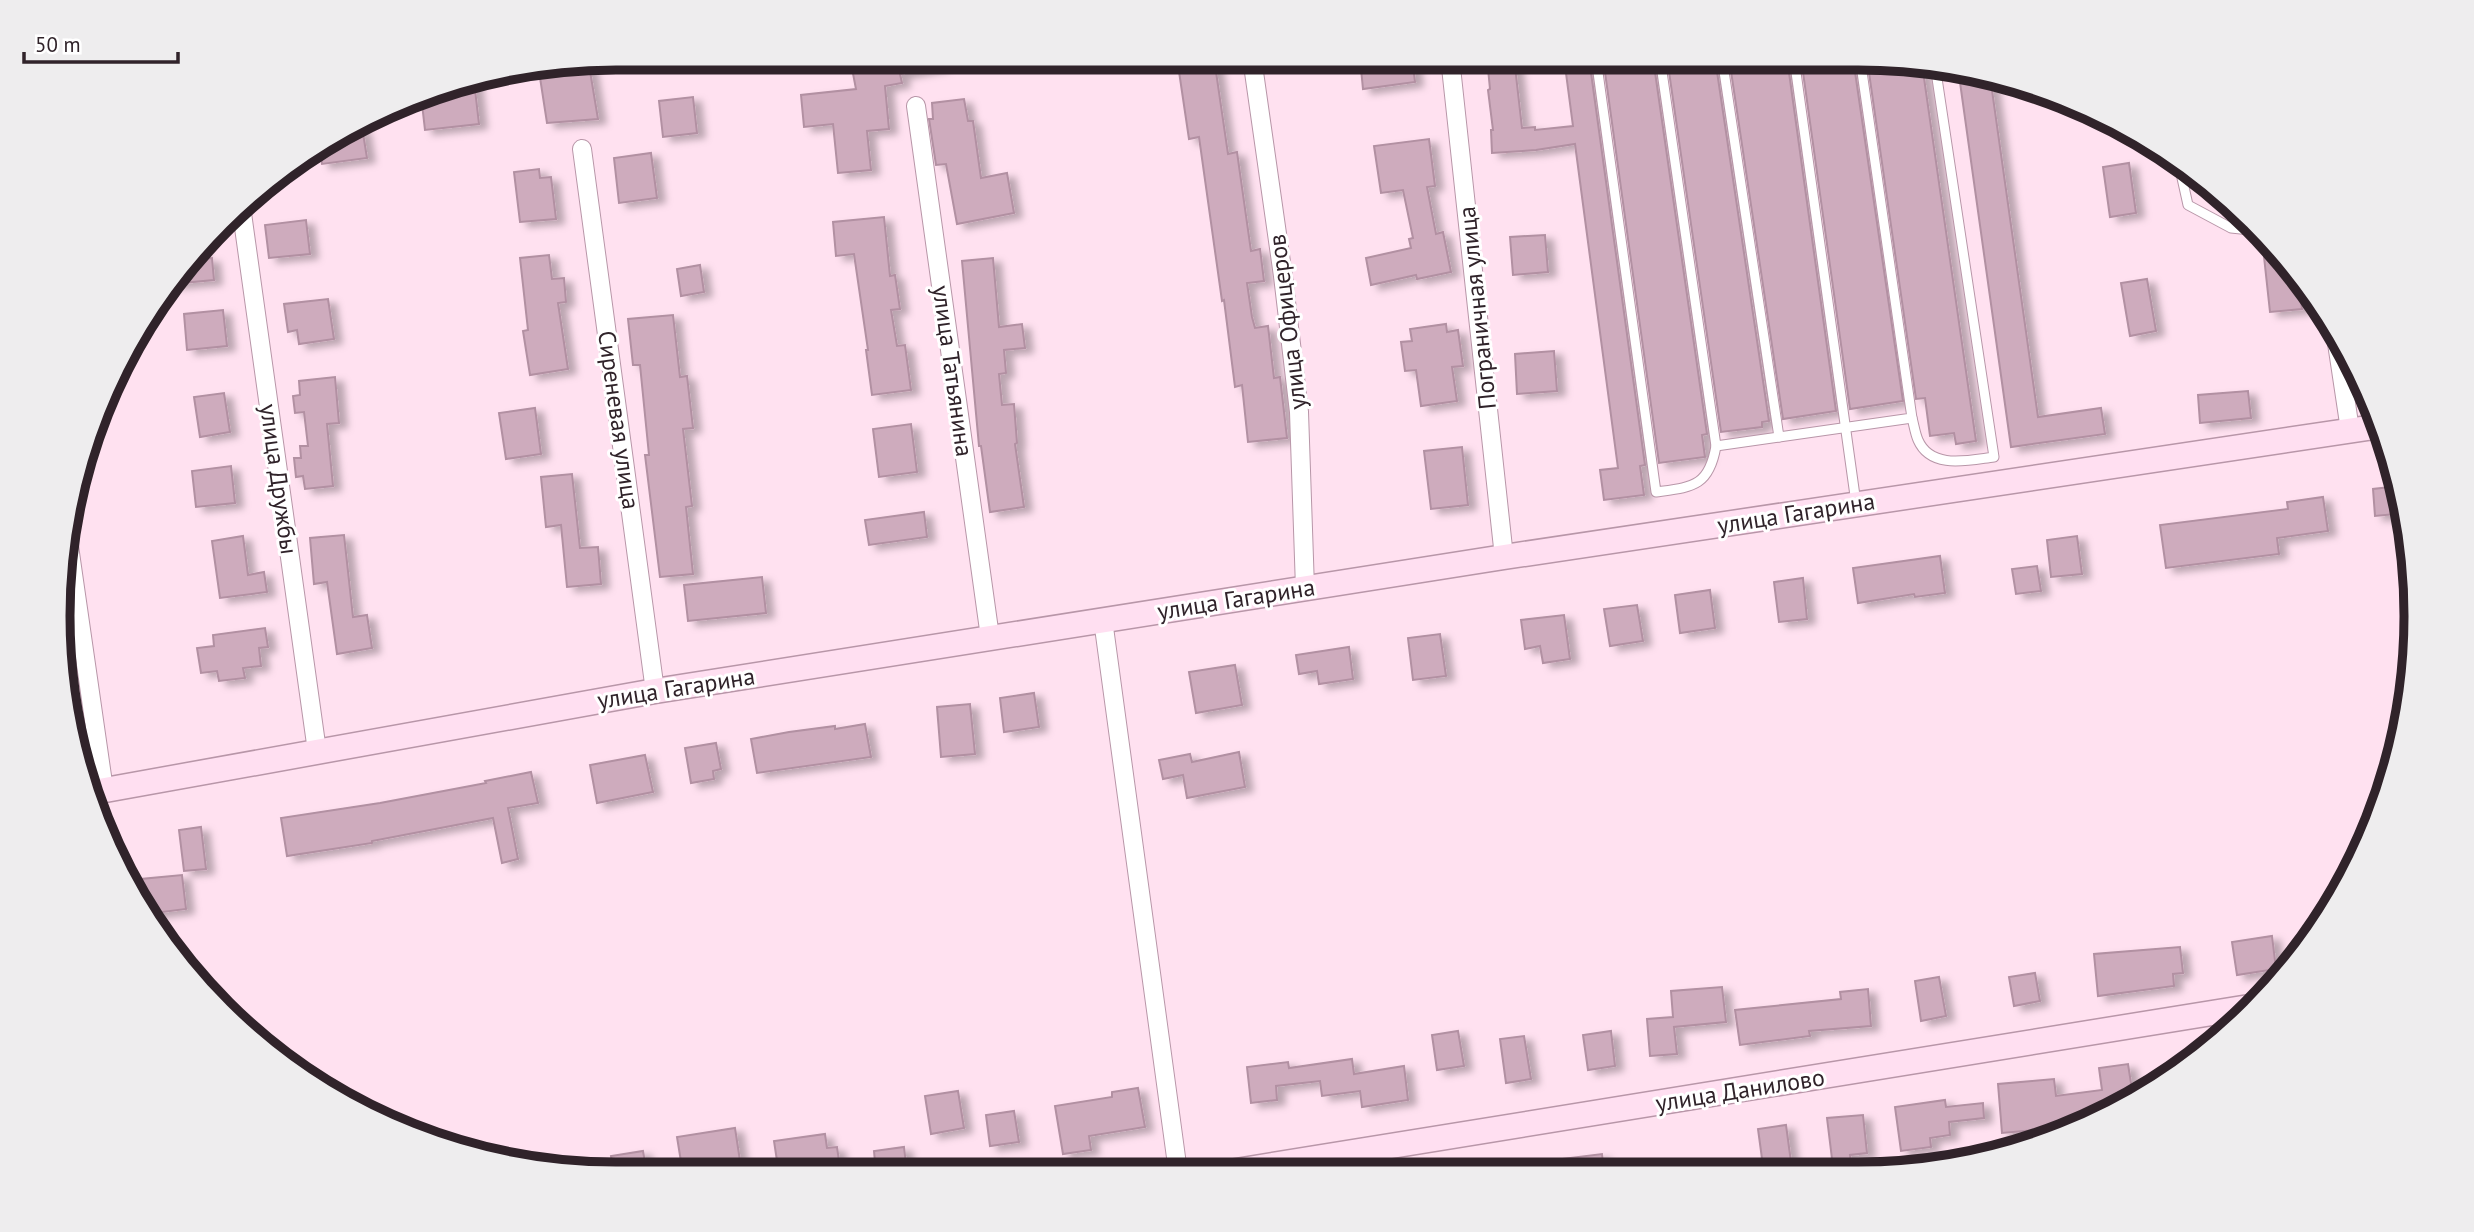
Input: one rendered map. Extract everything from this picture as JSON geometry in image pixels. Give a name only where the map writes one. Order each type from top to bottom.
[{"type":"street","name":"улица Офицеров","points":[[1254,70],[1299,412],[1306,588]]},
{"type":"street","name":"Пограничная улица","points":[[1451,70],[1504,557]]},
{"type":"street","name":"улица Татьянина","points":[[916,106],[990,637]]},
{"type":"street","name":"Сиреневая улица","points":[[582,149],[655,691]]},
{"type":"street","name":"улица Дружбы","points":[[243,218],[317,751]]},
{"type":"street","points":[[2339,359],[2350,430]]},
{"type":"street","name":"улица Гагарина","points":[[99,791],[655,691],[990,637],[2370,427]]},
{"type":"street","points":[[72,571],[99,791]]},
{"type":"street","points":[[1103,620],[1177,1162]]},
{"type":"street","name":"улица Данилово","points":[[1292,1162],[2237,1009]]},
{"type":"lane","points":[[1598,70],[1656,492],[1692,487],[1704,479],[1713,465],[1716,446],[1662,70]]},
{"type":"lane","points":[[1724,70],[1779,437]]},
{"type":"lane","points":[[1796,70],[1856,505]]},
{"type":"lane","points":[[1862,70],[1912,418],[1919,442],[1930,454],[1947,461],[1994,457],[1937,76]]},
{"type":"lane","points":[[2182,177],[2188,205],[2231,228],[2243,229]]},
{"type":"lane","points":[[1716,446],[1912,418]]},
{"type":"building","points":[[852,70],[920,70],[900,74],[902,83],[885,86],[889,129],[867,131],[871,170],[838,173],[833,124],[804,127],[801,95],[856,89]]},
{"type":"building","points":[[1179,70],[1216,70],[1228,154],[1237,152],[1251,251],[1260,249],[1264,281],[1247,283],[1252,317],[1255,328],[1268,326],[1274,378],[1280,377],[1287,438],[1248,442],[1242,385],[1235,387],[1199,137],[1189,139]]},
{"type":"building","points":[[1361,70],[1414,70],[1415,82],[1363,89]]},
{"type":"building","points":[[1488,70],[1515,70],[1522,128],[1535,127],[1535,130],[1573,126],[1566,70],[1591,70],[1645,465],[1640,466],[1644,495],[1604,500],[1600,470],[1618,468],[1575,144],[1492,153]]},
{"type":"building","points":[[1605,70],[1655,70],[1707,434],[1702,435],[1705,457],[1659,463]]},
{"type":"building","points":[[1669,70],[1717,70],[1769,421],[1762,422],[1762,427],[1721,432]]},
{"type":"building","points":[[1731,70],[1789,70],[1836,411],[1783,419]]},
{"type":"building","points":[[1803,70],[1855,70],[1903,401],[1850,409]]},
{"type":"building","points":[[1869,70],[1923,74],[1976,441],[1956,444],[1954,433],[1930,436],[1925,398],[1916,399]]},
{"type":"building","points":[[590,71],[598,119],[547,123],[540,76]]},
{"type":"building","points":[[1960,79],[1992,87],[2038,417],[2101,408],[2105,434],[2011,447]]},
{"type":"building","points":[[475,89],[479,124],[425,130],[422,106]]},
{"type":"building","points":[[693,97],[697,133],[663,137],[659,101]]},
{"type":"building","points":[[964,99],[968,121],[973,121],[981,178],[1007,173],[1014,213],[957,224],[946,164],[936,165],[929,119],[933,119],[932,103]]},
{"type":"building","points":[[363,132],[367,158],[322,164],[321,157]]},
{"type":"building","points":[[1429,139],[1435,186],[1427,187],[1436,234],[1443,232],[1451,272],[1417,279],[1416,275],[1371,285],[1366,258],[1411,248],[1409,239],[1413,238],[1403,190],[1381,193],[1374,146]]},
{"type":"building","points":[[651,153],[657,198],[619,203],[614,158]]},
{"type":"building","points":[[2129,163],[2136,213],[2110,217],[2103,167]]},
{"type":"building","points":[[539,169],[540,178],[551,177],[556,219],[520,222],[514,172]]},
{"type":"building","points":[[884,217],[890,276],[895,275],[900,309],[891,310],[897,346],[905,345],[911,390],[872,395],[854,254],[836,256],[833,222]]},
{"type":"building","points":[[306,220],[310,254],[269,258],[265,225]]},
{"type":"building","points":[[1545,235],[1548,272],[1513,275],[1510,237]]},
{"type":"building","points":[[2263,250],[2301,297],[2302,309],[2270,312]]},
{"type":"building","points":[[549,255],[552,279],[564,278],[566,302],[558,303],[568,369],[530,375],[523,331],[528,330],[520,258]]},
{"type":"building","points":[[212,258],[214,280],[184,283],[203,259]]},
{"type":"building","points":[[993,258],[999,327],[1022,324],[1025,348],[1004,350],[1006,373],[999,374],[1002,405],[1014,404],[1015,444],[1024,507],[990,512],[979,446],[962,261]]},
{"type":"building","points":[[700,265],[704,292],[681,296],[677,269]]},
{"type":"building","points":[[2147,279],[2156,331],[2130,336],[2121,283]]},
{"type":"building","points":[[328,299],[334,339],[299,344],[297,330],[288,332],[284,304]]},
{"type":"building","points":[[223,310],[227,346],[187,350],[184,314]]},
{"type":"building","points":[[673,315],[680,377],[687,376],[693,428],[683,429],[692,506],[686,507],[693,574],[660,577],[645,455],[649,455],[640,365],[633,365],[628,319]]},
{"type":"building","points":[[1446,324],[1447,332],[1458,330],[1463,366],[1452,367],[1457,401],[1421,406],[1416,370],[1405,371],[1401,342],[1412,341],[1410,329]]},
{"type":"building","points":[[1554,351],[1557,391],[1517,394],[1515,354]]},
{"type":"building","points":[[335,377],[339,423],[327,424],[333,486],[305,489],[303,476],[296,477],[294,458],[301,458],[300,446],[308,446],[304,412],[295,413],[293,396],[300,395],[299,381]]},
{"type":"building","points":[[2248,391],[2251,418],[2200,423],[2198,395]]},
{"type":"building","points":[[224,393],[230,432],[200,437],[194,397]]},
{"type":"building","points":[[535,408],[541,454],[506,459],[499,413]]},
{"type":"building","points":[[911,424],[917,472],[879,477],[873,429]]},
{"type":"building","points":[[1462,447],[1468,505],[1431,509],[1424,451]]},
{"type":"building","points":[[231,466],[235,503],[196,507],[192,471]]},
{"type":"building","points":[[572,474],[580,548],[598,547],[601,584],[567,587],[561,525],[546,527],[541,477]]},
{"type":"building","points":[[2388,487],[2395,514],[2375,516],[2373,489]]},
{"type":"building","points":[[2323,497],[2328,531],[2277,538],[2279,554],[2166,568],[2160,525],[2288,509],[2287,502]]},
{"type":"building","points":[[924,512],[927,537],[869,545],[865,520]]},
{"type":"building","points":[[344,535],[353,617],[367,615],[372,648],[337,654],[327,582],[314,584],[310,538]]},
{"type":"building","points":[[243,536],[248,575],[264,572],[267,592],[220,598],[212,541]]},
{"type":"building","points":[[2077,536],[2082,574],[2051,577],[2047,540]]},
{"type":"building","points":[[1940,556],[1945,593],[1915,597],[1914,594],[1858,603],[1853,568]]},
{"type":"building","points":[[2037,566],[2041,591],[2016,594],[2012,569]]},
{"type":"building","points":[[762,577],[766,613],[688,621],[684,585]]},
{"type":"building","points":[[1803,578],[1807,619],[1779,622],[1774,582]]},
{"type":"building","points":[[1710,590],[1715,628],[1680,633],[1675,595]]},
{"type":"building","points":[[1637,605],[1643,641],[1610,646],[1604,609]]},
{"type":"building","points":[[1564,615],[1570,659],[1543,663],[1540,646],[1525,649],[1521,620]]},
{"type":"building","points":[[265,628],[268,647],[259,648],[261,666],[243,668],[245,678],[219,681],[217,671],[201,673],[197,648],[214,646],[213,635]]},
{"type":"building","points":[[1440,634],[1446,676],[1413,680],[1408,638]]},
{"type":"building","points":[[1349,647],[1353,679],[1319,684],[1317,671],[1299,674],[1296,655]]},
{"type":"building","points":[[1235,665],[1242,705],[1196,713],[1189,672]]},
{"type":"building","points":[[1034,693],[1039,727],[1004,732],[1000,698]]},
{"type":"building","points":[[970,704],[975,754],[941,757],[937,707]]},
{"type":"building","points":[[865,724],[871,757],[757,773],[751,739]]},
{"type":"building","points":[[716,743],[721,769],[713,771],[714,779],[691,783],[685,748]]},
{"type":"building","points":[[1239,752],[1245,787],[1187,798],[1183,775],[1163,779],[1159,760],[1190,754],[1192,762]]},
{"type":"building","points":[[645,755],[653,792],[597,803],[590,765]]},
{"type":"building","points":[[531,772],[538,803],[508,808],[518,859],[502,863],[493,818],[372,843],[287,856],[281,818],[380,803]]},
{"type":"building","points":[[201,827],[206,869],[184,871],[179,830]]},
{"type":"building","points":[[182,875],[186,909],[158,913],[142,887],[141,879]]},
{"type":"building","points":[[2272,936],[2276,967],[2237,975],[2232,942]]},
{"type":"building","points":[[2180,947],[2183,973],[2173,974],[2174,986],[2098,996],[2094,954]]},
{"type":"building","points":[[2035,973],[2040,1001],[2014,1006],[2009,977]]},
{"type":"building","points":[[1939,977],[1946,1016],[1921,1021],[1915,981]]},
{"type":"building","points":[[1722,987],[1726,1022],[1674,1027],[1677,1054],[1650,1056],[1647,1019],[1673,1017],[1671,991]]},
{"type":"building","points":[[1868,989],[1871,1026],[1809,1031],[1810,1036],[1740,1045],[1735,1010],[1841,999],[1840,992]]},
{"type":"building","points":[[1458,1031],[1464,1066],[1437,1070],[1432,1035]]},
{"type":"building","points":[[1611,1031],[1615,1066],[1588,1070],[1583,1035]]},
{"type":"building","points":[[1524,1036],[1531,1079],[1506,1083],[1500,1039]]},
{"type":"building","points":[[1352,1059],[1354,1074],[1404,1066],[1408,1100],[1362,1107],[1360,1091],[1322,1096],[1320,1081],[1276,1086],[1277,1100],[1251,1103],[1247,1067],[1288,1062],[1289,1068]]},
{"type":"building","points":[[2128,1064],[2132,1088],[2099,1106],[2043,1129],[2002,1133],[1998,1084],[2054,1079],[2056,1096],[2102,1090],[2099,1068]]},
{"type":"building","points":[[1138,1088],[1145,1127],[1089,1136],[1091,1150],[1063,1154],[1055,1106],[1112,1097],[1112,1092]]},
{"type":"building","points":[[958,1091],[964,1128],[931,1134],[925,1096]]},
{"type":"building","points":[[1945,1100],[1946,1107],[1983,1103],[1984,1118],[1949,1122],[1950,1135],[1930,1138],[1931,1147],[1901,1151],[1895,1107]]},
{"type":"building","points":[[1014,1111],[1019,1142],[990,1146],[986,1115]]},
{"type":"building","points":[[1863,1115],[1867,1153],[1850,1155],[1851,1162],[1832,1162],[1827,1118]]},
{"type":"building","points":[[1786,1125],[1791,1162],[1762,1162],[1758,1129]]},
{"type":"building","points":[[735,1128],[740,1162],[681,1162],[677,1137]]},
{"type":"building","points":[[825,1134],[827,1148],[837,1147],[839,1162],[777,1162],[774,1141]]},
{"type":"building","points":[[904,1147],[906,1162],[875,1162],[874,1151]]},
{"type":"building","points":[[643,1151],[645,1162],[612,1162],[611,1156]]},
{"type":"building","points":[[1602,1154],[1603,1162],[1553,1162]]}]
